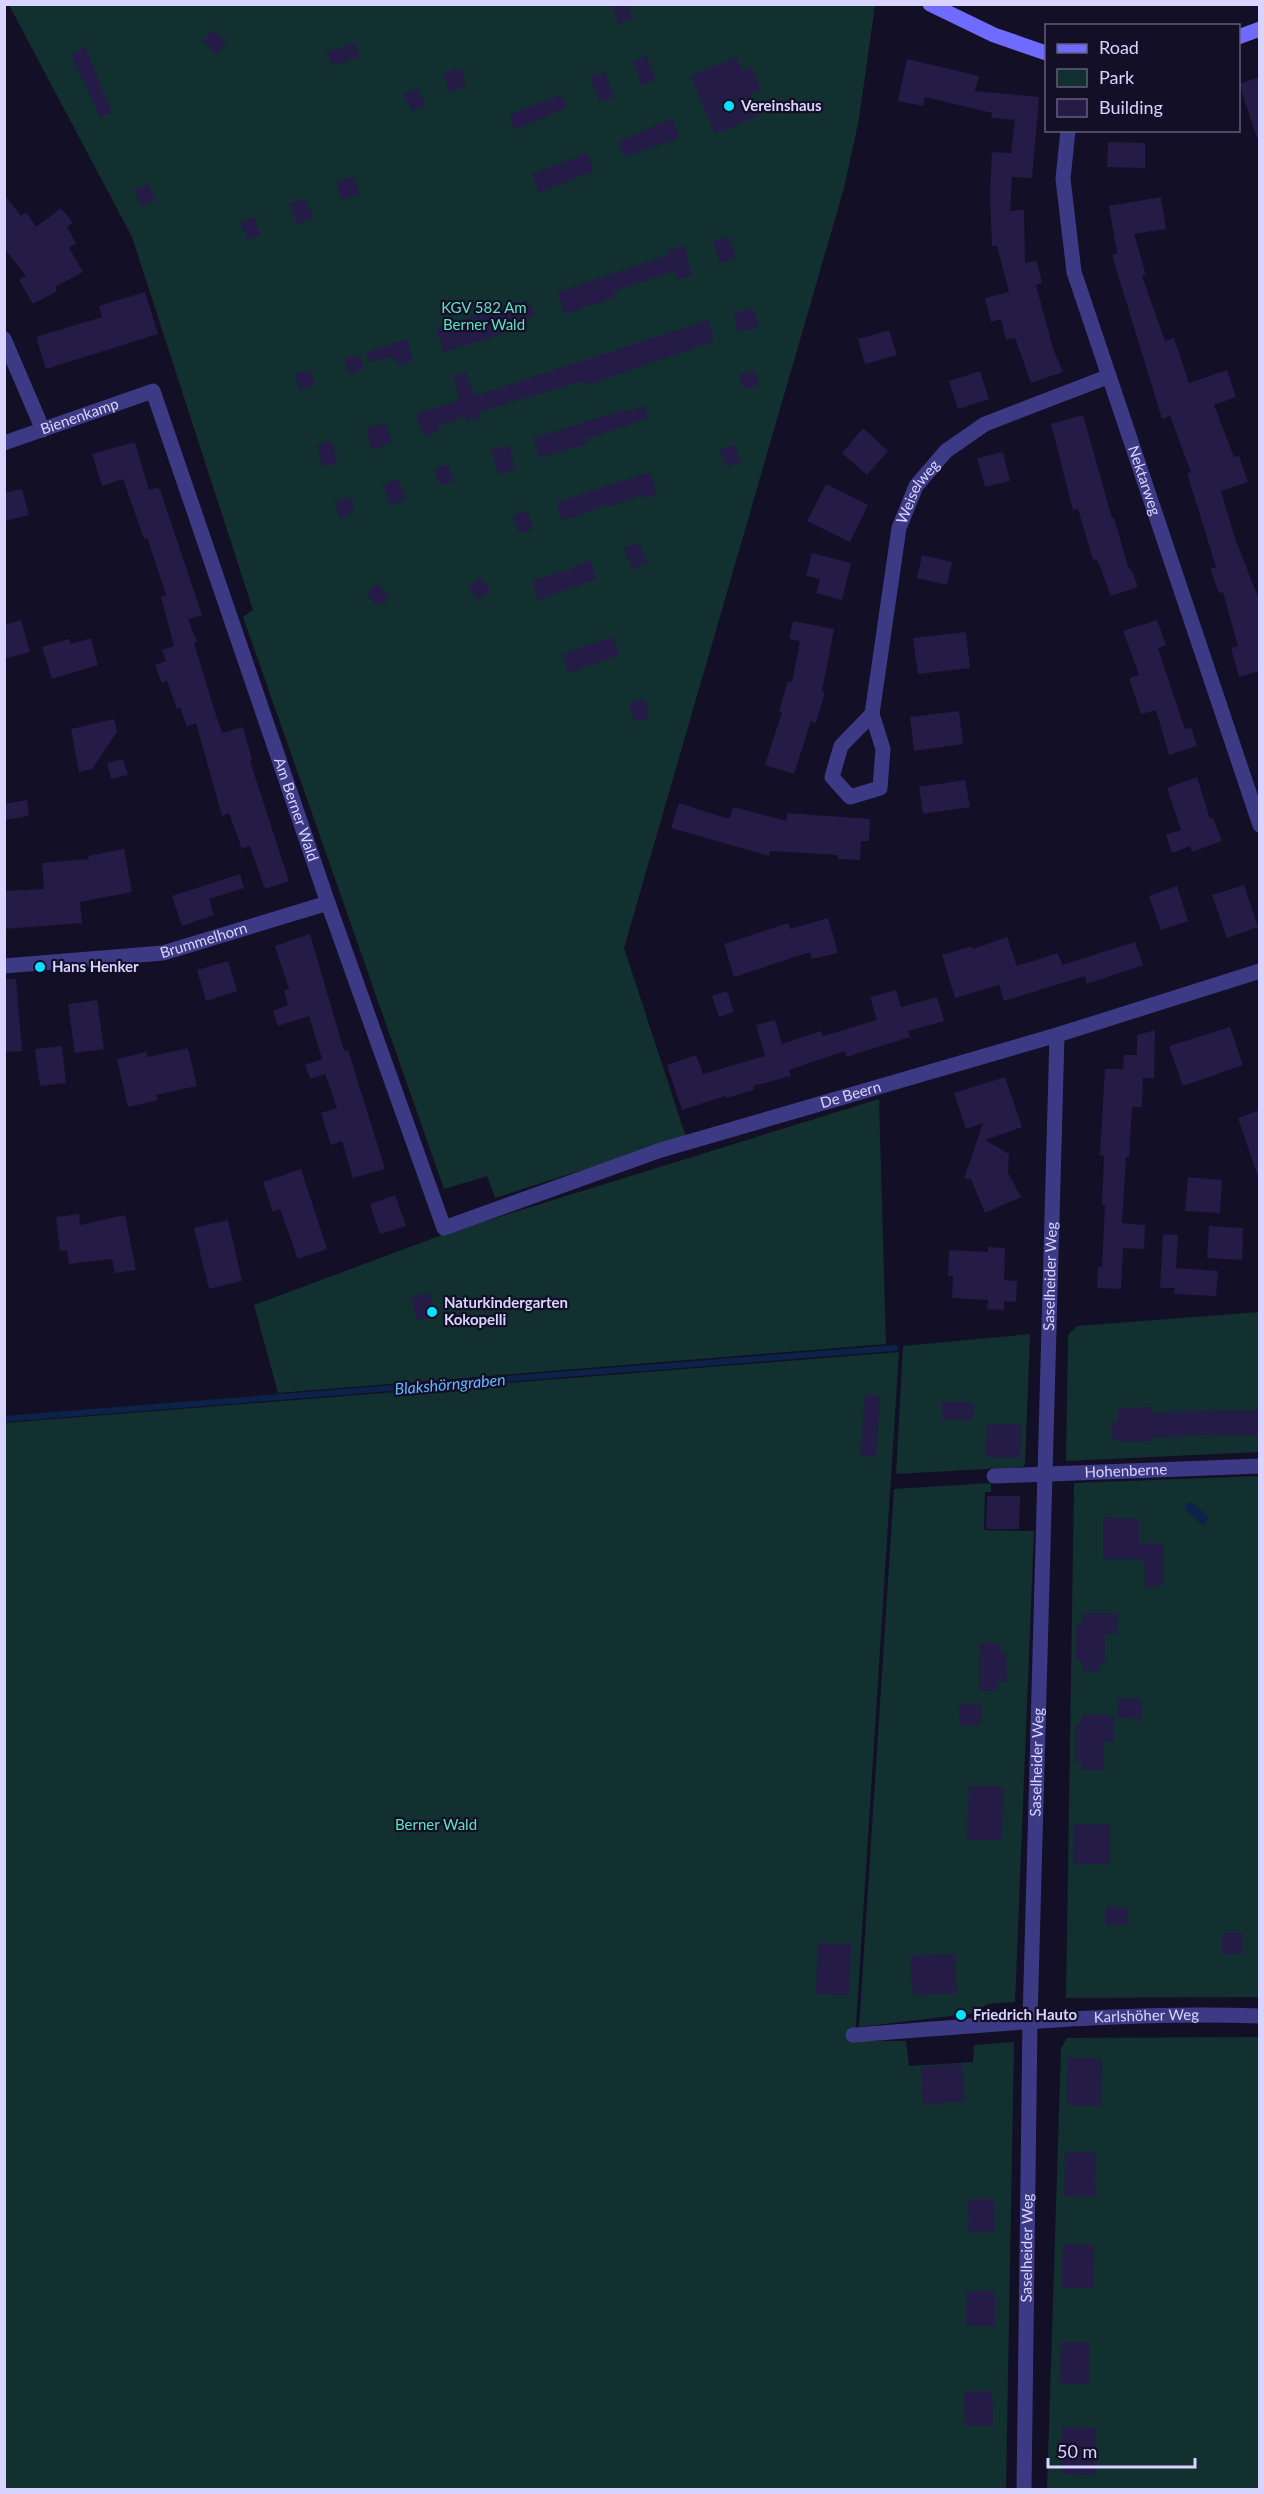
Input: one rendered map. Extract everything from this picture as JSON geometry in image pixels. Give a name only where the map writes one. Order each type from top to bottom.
[{"type":"street","points":[[930,4],[994,35],[1045,52]]},
{"type":"street","points":[[1240,37],[1260,29]]},
{"type":"street","name":"Nektarweg","points":[[1068,132],[1063,179],[1074,272],[1107,377],[1260,825]]},
{"type":"street","points":[[4,339],[43,430]]},
{"type":"street","name":"Weiselweg","points":[[872,714],[842,746],[832,777],[850,797],[880,788],[883,749],[872,714],[899,528],[916,486],[946,451],[985,424],[1107,377]]},
{"type":"street","name":"Bienenkamp","points":[[4,443],[153,391]]},
{"type":"street","name":"Am Berner Wald","points":[[153,391],[328,903],[444,1228]]},
{"type":"street","name":"Brummelhorn","points":[[4,966],[164,952],[328,903]]},
{"type":"street","name":"De Beern","points":[[444,1228],[661,1150],[1057,1035],[1260,971]]},
{"type":"street","name":"Saselheider Weg","points":[[1024,2490],[1030,2021],[1047,1476],[1057,1035]]},
{"type":"street","name":"Hohenberne","points":[[994,1476],[1047,1476],[1260,1466]]},
{"type":"street","name":"Karlshöher Weg","points":[[853,2035],[1030,2021],[1260,2016]]},
{"type":"green space","name":"KGV 582 Am Berner Wald","points":[[9,5],[875,5],[859,119],[844,188],[624,948],[686,1137],[495,1198],[487,1176],[444,1189],[243,617],[253,610],[132,237]]},
{"type":"green space","points":[[879,1099],[886,1344],[278,1393],[254,1305],[450,1232]]},
{"type":"green space","points":[[1259,1312],[1259,1452],[1066,1461],[1068,1335],[1077,1326]]},
{"type":"green space","points":[[1030,1334],[1025,1464],[1022,1467],[896,1474],[903,1346]]},
{"type":"green space","name":"Berner Wald","points":[[899,1352],[855,2041],[906,2041],[909,2066],[973,2062],[974,2045],[1014,2042],[1006,2489],[5,2490],[5,1423]]},
{"type":"green space","points":[[1259,1476],[1259,1997],[1066,1998],[1074,1483]]},
{"type":"green space","points":[[991,1483],[991,1492],[985,1492],[984,1530],[1034,1531],[1015,2002],[987,2004],[976,2013],[859,2027],[894,1489]]},
{"type":"green space","points":[[1259,2037],[1259,2489],[1047,2490],[1061,2048],[1067,2038]]},
{"type":"water","points":[[1192,1502],[1209,1517],[1203,1526],[1186,1510],[1186,1504]]},
{"type":"building","points":[[611,4],[627,4],[633,18],[619,24]]},
{"type":"building","points":[[213,30],[227,42],[217,54],[202,42]]},
{"type":"building","points":[[355,43],[360,57],[332,66],[327,52]]},
{"type":"building","points":[[85,47],[112,112],[100,117],[71,54]]},
{"type":"building","points":[[647,56],[655,80],[641,85],[633,61]]},
{"type":"building","name":"Vereinshaus","points":[[736,57],[742,70],[751,66],[761,90],[750,95],[758,116],[715,134],[691,76]]},
{"type":"building","points":[[907,59],[979,76],[975,91],[1039,97],[1032,178],[1012,177],[1010,211],[1024,210],[1025,263],[1037,261],[1042,283],[1036,285],[1053,348],[1063,372],[1031,383],[1015,338],[1006,340],[1001,319],[991,322],[985,298],[1009,292],[997,246],[992,246],[990,194],[992,152],[1011,153],[1015,120],[991,118],[992,113],[925,97],[923,106],[898,101]]},
{"type":"building","points":[[461,68],[466,85],[450,93],[443,74]]},
{"type":"building","points":[[605,72],[614,97],[599,102],[590,77]]},
{"type":"building","points":[[1260,77],[1260,137],[1257,138],[1240,84]]},
{"type":"building","points":[[417,88],[425,105],[412,111],[403,94]]},
{"type":"building","points":[[562,94],[567,107],[515,130],[509,115]]},
{"type":"building","points":[[672,118],[680,138],[625,157],[618,142]]},
{"type":"building","points":[[1108,142],[1145,143],[1145,168],[1107,167]]},
{"type":"building","points":[[587,153],[594,171],[539,193],[532,174]]},
{"type":"building","points":[[354,177],[359,195],[342,200],[336,182]]},
{"type":"building","points":[[148,184],[156,199],[142,206],[134,190]]},
{"type":"building","points":[[4,194],[21,216],[26,212],[36,227],[61,208],[73,223],[67,227],[76,243],[69,248],[83,272],[55,287],[57,291],[33,304],[19,280],[26,276],[4,248]]},
{"type":"building","points":[[1161,197],[1166,229],[1134,234],[1146,275],[1142,276],[1165,341],[1174,338],[1189,383],[1227,370],[1236,397],[1214,405],[1234,457],[1239,456],[1248,482],[1221,491],[1235,538],[1260,602],[1260,671],[1239,677],[1231,648],[1238,646],[1223,592],[1219,593],[1210,569],[1216,567],[1187,473],[1191,472],[1170,416],[1162,419],[1112,255],[1117,253],[1109,206]]},
{"type":"building","points":[[304,198],[313,217],[297,224],[289,204]]},
{"type":"building","points":[[254,217],[261,235],[248,240],[240,223]]},
{"type":"building","points":[[729,236],[735,258],[719,263],[713,241]]},
{"type":"building","points":[[684,245],[692,275],[678,280],[675,271],[614,291],[616,297],[564,314],[557,292],[668,255],[666,251]]},
{"type":"building","points":[[145,292],[158,334],[46,369],[36,337],[102,317],[99,306]]},
{"type":"building","points":[[529,300],[534,316],[498,327],[501,334],[444,352],[436,328]]},
{"type":"building","points":[[753,308],[759,327],[738,332],[733,313]]},
{"type":"building","points":[[708,320],[714,339],[712,342],[586,385],[585,380],[479,412],[481,417],[466,422],[465,416],[437,427],[438,432],[423,436],[416,414],[460,400],[453,376],[466,372],[474,396]]},
{"type":"building","points":[[889,330],[897,355],[865,364],[858,339]]},
{"type":"building","points":[[407,339],[413,361],[398,366],[395,357],[368,362],[366,353]]},
{"type":"building","points":[[359,354],[364,369],[349,374],[344,359]]},
{"type":"building","points":[[310,370],[315,385],[300,390],[295,374]]},
{"type":"building","points":[[754,370],[759,385],[743,389],[739,374]]},
{"type":"building","points":[[980,371],[989,399],[958,409],[949,381]]},
{"type":"building","points":[[645,407],[648,418],[586,439],[588,444],[539,457],[533,438],[623,410],[623,412]]},
{"type":"building","points":[[1083,415],[1112,518],[1114,518],[1129,569],[1138,587],[1111,596],[1097,559],[1093,560],[1078,509],[1073,510],[1051,424]]},
{"type":"building","points":[[385,423],[392,443],[372,450],[365,429]]},
{"type":"building","points":[[863,428],[888,451],[867,475],[842,453]]},
{"type":"building","points":[[331,441],[338,462],[323,467],[316,445]]},
{"type":"building","points":[[135,442],[149,490],[159,487],[202,615],[188,619],[197,642],[194,643],[222,733],[243,727],[252,760],[250,761],[289,881],[265,889],[250,846],[242,849],[229,813],[222,816],[196,723],[187,727],[180,707],[177,709],[167,681],[162,683],[155,665],[166,661],[162,650],[174,646],[161,597],[166,595],[147,537],[144,539],[123,479],[102,486],[92,454]]},
{"type":"building","points":[[735,445],[741,462],[726,467],[720,450]]},
{"type":"building","points":[[509,446],[515,468],[499,475],[491,450]]},
{"type":"building","points":[[1003,452],[1010,481],[985,487],[977,458]]},
{"type":"building","points":[[449,465],[454,481],[439,485],[434,469]]},
{"type":"building","points":[[650,472],[657,494],[642,499],[641,495],[608,507],[608,504],[562,521],[556,503]]},
{"type":"building","points":[[398,479],[406,500],[391,505],[383,485]]},
{"type":"building","points":[[826,484],[868,505],[850,542],[807,521]]},
{"type":"building","points":[[22,489],[29,515],[4,521],[4,493]]},
{"type":"building","points":[[350,497],[355,513],[340,518],[335,501]]},
{"type":"building","points":[[528,511],[533,529],[518,533],[513,515]]},
{"type":"building","points":[[639,543],[647,563],[632,569],[624,548]]},
{"type":"building","points":[[812,553],[851,563],[842,600],[816,593],[820,579],[806,576]]},
{"type":"building","points":[[922,555],[952,562],[947,585],[917,578]]},
{"type":"building","points":[[590,561],[596,579],[538,600],[532,580],[575,568],[574,566]]},
{"type":"building","points":[[480,577],[490,591],[478,600],[468,586]]},
{"type":"building","points":[[378,583],[389,598],[377,607],[366,593]]},
{"type":"building","points":[[21,620],[30,652],[4,659],[4,625]]},
{"type":"building","points":[[1157,620],[1166,645],[1158,648],[1185,729],[1191,727],[1197,746],[1169,755],[1156,710],[1141,714],[1129,678],[1139,675],[1123,631]]},
{"type":"building","points":[[793,621],[834,629],[822,691],[825,692],[816,723],[811,721],[794,774],[765,765],[782,712],[779,712],[788,681],[792,682],[800,641],[789,639]]},
{"type":"building","points":[[966,632],[970,668],[918,674],[913,638]]},
{"type":"building","points":[[613,637],[619,655],[569,673],[562,654]]},
{"type":"building","points":[[91,638],[98,665],[52,679],[42,647],[69,639],[71,644]]},
{"type":"building","points":[[644,699],[650,717],[635,722],[629,703]]},
{"type":"building","points":[[959,711],[963,744],[914,751],[910,717]]},
{"type":"building","points":[[114,719],[117,732],[92,769],[79,772],[71,729]]},
{"type":"building","points":[[123,759],[128,775],[111,779],[107,763]]},
{"type":"building","points":[[1197,777],[1210,819],[1213,818],[1222,841],[1192,852],[1190,846],[1172,853],[1166,835],[1181,830],[1167,788]]},
{"type":"building","points":[[965,780],[970,807],[923,814],[919,787]]},
{"type":"building","points":[[27,800],[29,816],[4,820],[4,804]]},
{"type":"building","points":[[679,803],[729,819],[733,807],[787,821],[787,813],[870,819],[869,841],[861,841],[860,860],[838,859],[838,855],[770,851],[769,856],[671,828]]},
{"type":"building","points":[[124,849],[132,892],[80,902],[82,923],[4,929],[4,891],[44,889],[42,863],[89,859],[88,856]]},
{"type":"building","points":[[240,874],[244,888],[209,899],[214,915],[182,926],[172,896]]},
{"type":"building","points":[[1244,885],[1258,927],[1227,938],[1212,895]]},
{"type":"building","points":[[1177,886],[1188,921],[1161,930],[1149,896]]},
{"type":"building","points":[[828,918],[838,953],[812,959],[810,952],[734,977],[724,944],[788,923],[790,929]]},
{"type":"building","points":[[310,934],[344,1051],[348,1050],[385,1169],[353,1178],[342,1141],[331,1145],[321,1113],[337,1108],[325,1074],[310,1079],[305,1065],[322,1059],[309,1016],[278,1026],[273,1011],[288,1005],[284,991],[289,989],[275,946]]},
{"type":"building","points":[[1007,937],[1017,966],[1058,953],[1062,965],[1135,942],[1143,965],[1087,984],[1085,976],[1004,1001],[999,985],[955,998],[942,955],[972,946],[973,949]]},
{"type":"building","points":[[228,961],[237,991],[206,1001],[197,970]]},
{"type":"building","points":[[4,979],[16,979],[22,1051],[4,1052]]},
{"type":"building","points":[[896,990],[901,1007],[937,997],[944,1021],[908,1031],[910,1037],[846,1057],[845,1051],[789,1070],[791,1076],[753,1086],[754,1090],[726,1098],[725,1096],[682,1110],[667,1065],[696,1055],[703,1074],[765,1056],[756,1025],[775,1020],[782,1044],[821,1031],[823,1036],[877,1020],[870,997]]},
{"type":"building","points":[[727,991],[734,1012],[719,1017],[712,996]]},
{"type":"building","points":[[97,1000],[104,1049],[75,1053],[68,1004]]},
{"type":"building","points":[[1230,1027],[1243,1065],[1183,1086],[1169,1046]]},
{"type":"building","points":[[1155,1030],[1154,1078],[1143,1078],[1142,1107],[1132,1107],[1122,1223],[1145,1225],[1144,1249],[1123,1248],[1121,1289],[1097,1288],[1098,1267],[1102,1267],[1105,1205],[1102,1205],[1104,1156],[1100,1155],[1105,1069],[1123,1069],[1124,1055],[1137,1055],[1137,1035]]},
{"type":"building","points":[[62,1046],[66,1083],[40,1086],[35,1049]]},
{"type":"building","points":[[188,1048],[197,1086],[156,1095],[158,1100],[128,1107],[117,1059],[146,1052],[148,1057]]},
{"type":"building","points":[[1005,1077],[1022,1127],[985,1140],[1009,1154],[1008,1173],[1021,1197],[985,1213],[971,1179],[964,1179],[983,1123],[966,1129],[954,1093]]},
{"type":"building","points":[[1260,1110],[1260,1174],[1257,1174],[1238,1118]]},
{"type":"building","points":[[301,1169],[327,1249],[298,1259],[280,1209],[273,1212],[263,1182]]},
{"type":"building","points":[[1188,1177],[1222,1180],[1220,1213],[1185,1211]]},
{"type":"building","points":[[395,1195],[406,1226],[380,1234],[370,1204]]},
{"type":"building","points":[[79,1214],[80,1225],[125,1215],[136,1270],[115,1273],[112,1259],[69,1264],[67,1250],[60,1251],[56,1217]]},
{"type":"building","points":[[228,1220],[242,1281],[209,1289],[194,1228]]},
{"type":"building","points":[[1209,1226],[1243,1228],[1242,1260],[1207,1258]]},
{"type":"building","points":[[1163,1234],[1178,1235],[1176,1268],[1218,1271],[1216,1296],[1174,1294],[1175,1288],[1160,1288]]},
{"type":"building","points":[[988,1247],[1005,1248],[1004,1280],[1017,1281],[1016,1302],[1004,1301],[1004,1310],[987,1309],[988,1300],[952,1298],[953,1276],[948,1276],[949,1250],[988,1252]]},
{"type":"building","points":[[429,1292],[437,1315],[418,1321],[410,1298]]},
{"type":"building","points":[[865,1395],[880,1396],[876,1457],[860,1456]]},
{"type":"building","points":[[942,1402],[973,1402],[973,1420],[942,1420]]},
{"type":"building","points":[[1151,1407],[1152,1412],[1260,1410],[1260,1436],[1201,1435],[1152,1438],[1152,1441],[1118,1442],[1118,1438],[1112,1439],[1112,1422],[1118,1422],[1118,1408]]},
{"type":"building","points":[[987,1424],[1021,1425],[1020,1458],[986,1457]]},
{"type":"building","points":[[987,1496],[1020,1496],[1019,1529],[986,1529]]},
{"type":"building","points":[[1103,1517],[1139,1519],[1139,1543],[1164,1543],[1164,1586],[1145,1587],[1144,1559],[1103,1559]]},
{"type":"building","points":[[1083,1613],[1118,1613],[1117,1634],[1105,1634],[1105,1662],[1100,1662],[1100,1671],[1083,1671],[1083,1661],[1076,1661],[1076,1623],[1083,1623]]},
{"type":"building","points":[[980,1643],[999,1643],[999,1651],[1006,1651],[1007,1682],[997,1682],[997,1691],[979,1691]]},
{"type":"building","points":[[1117,1698],[1141,1699],[1141,1719],[1117,1718]]},
{"type":"building","points":[[960,1704],[981,1705],[980,1725],[959,1725]]},
{"type":"building","points":[[1082,1715],[1114,1715],[1114,1742],[1104,1742],[1104,1770],[1082,1770],[1082,1762],[1075,1762],[1075,1724],[1082,1724]]},
{"type":"building","points":[[969,1786],[1004,1787],[1002,1840],[967,1840]]},
{"type":"building","points":[[1074,1824],[1110,1825],[1110,1864],[1073,1864]]},
{"type":"building","points":[[1106,1907],[1128,1907],[1128,1925],[1106,1925]]},
{"type":"building","points":[[1222,1933],[1243,1933],[1243,1954],[1222,1954]]},
{"type":"building","points":[[818,1943],[851,1944],[850,1995],[816,1994]]},
{"type":"building","points":[[955,1954],[957,1993],[913,1995],[910,1956]]},
{"type":"building","points":[[1068,2058],[1102,2059],[1101,2106],[1067,2105]]},
{"type":"building","points":[[962,2064],[965,2101],[923,2104],[921,2067]]},
{"type":"building","points":[[1065,2152],[1096,2153],[1095,2197],[1064,2196]]},
{"type":"building","points":[[968,2199],[994,2199],[995,2231],[969,2232]]},
{"type":"building","points":[[1063,2244],[1094,2245],[1093,2288],[1062,2288]]},
{"type":"building","points":[[967,2291],[995,2291],[995,2326],[966,2326]]},
{"type":"building","points":[[1061,2342],[1090,2343],[1089,2384],[1060,2383]]},
{"type":"building","points":[[964,2391],[992,2391],[993,2425],[965,2426]]},
{"type":"building","points":[[1062,2427],[1096,2428],[1095,2475],[1061,2474]]},
{"type":"waterway","name":"Blakshörngraben","points":[[4,1419],[895,1348]]},
{"type":"place","name":"Vereinshaus","points":[[729,106]]},
{"type":"place","name":"Hans Henker","points":[[40,967]]},
{"type":"place","name":"Naturkindergarten Kokopelli","points":[[432,1312]]},
{"type":"place","name":"Friedrich Hauto","points":[[961,2015]]}]
